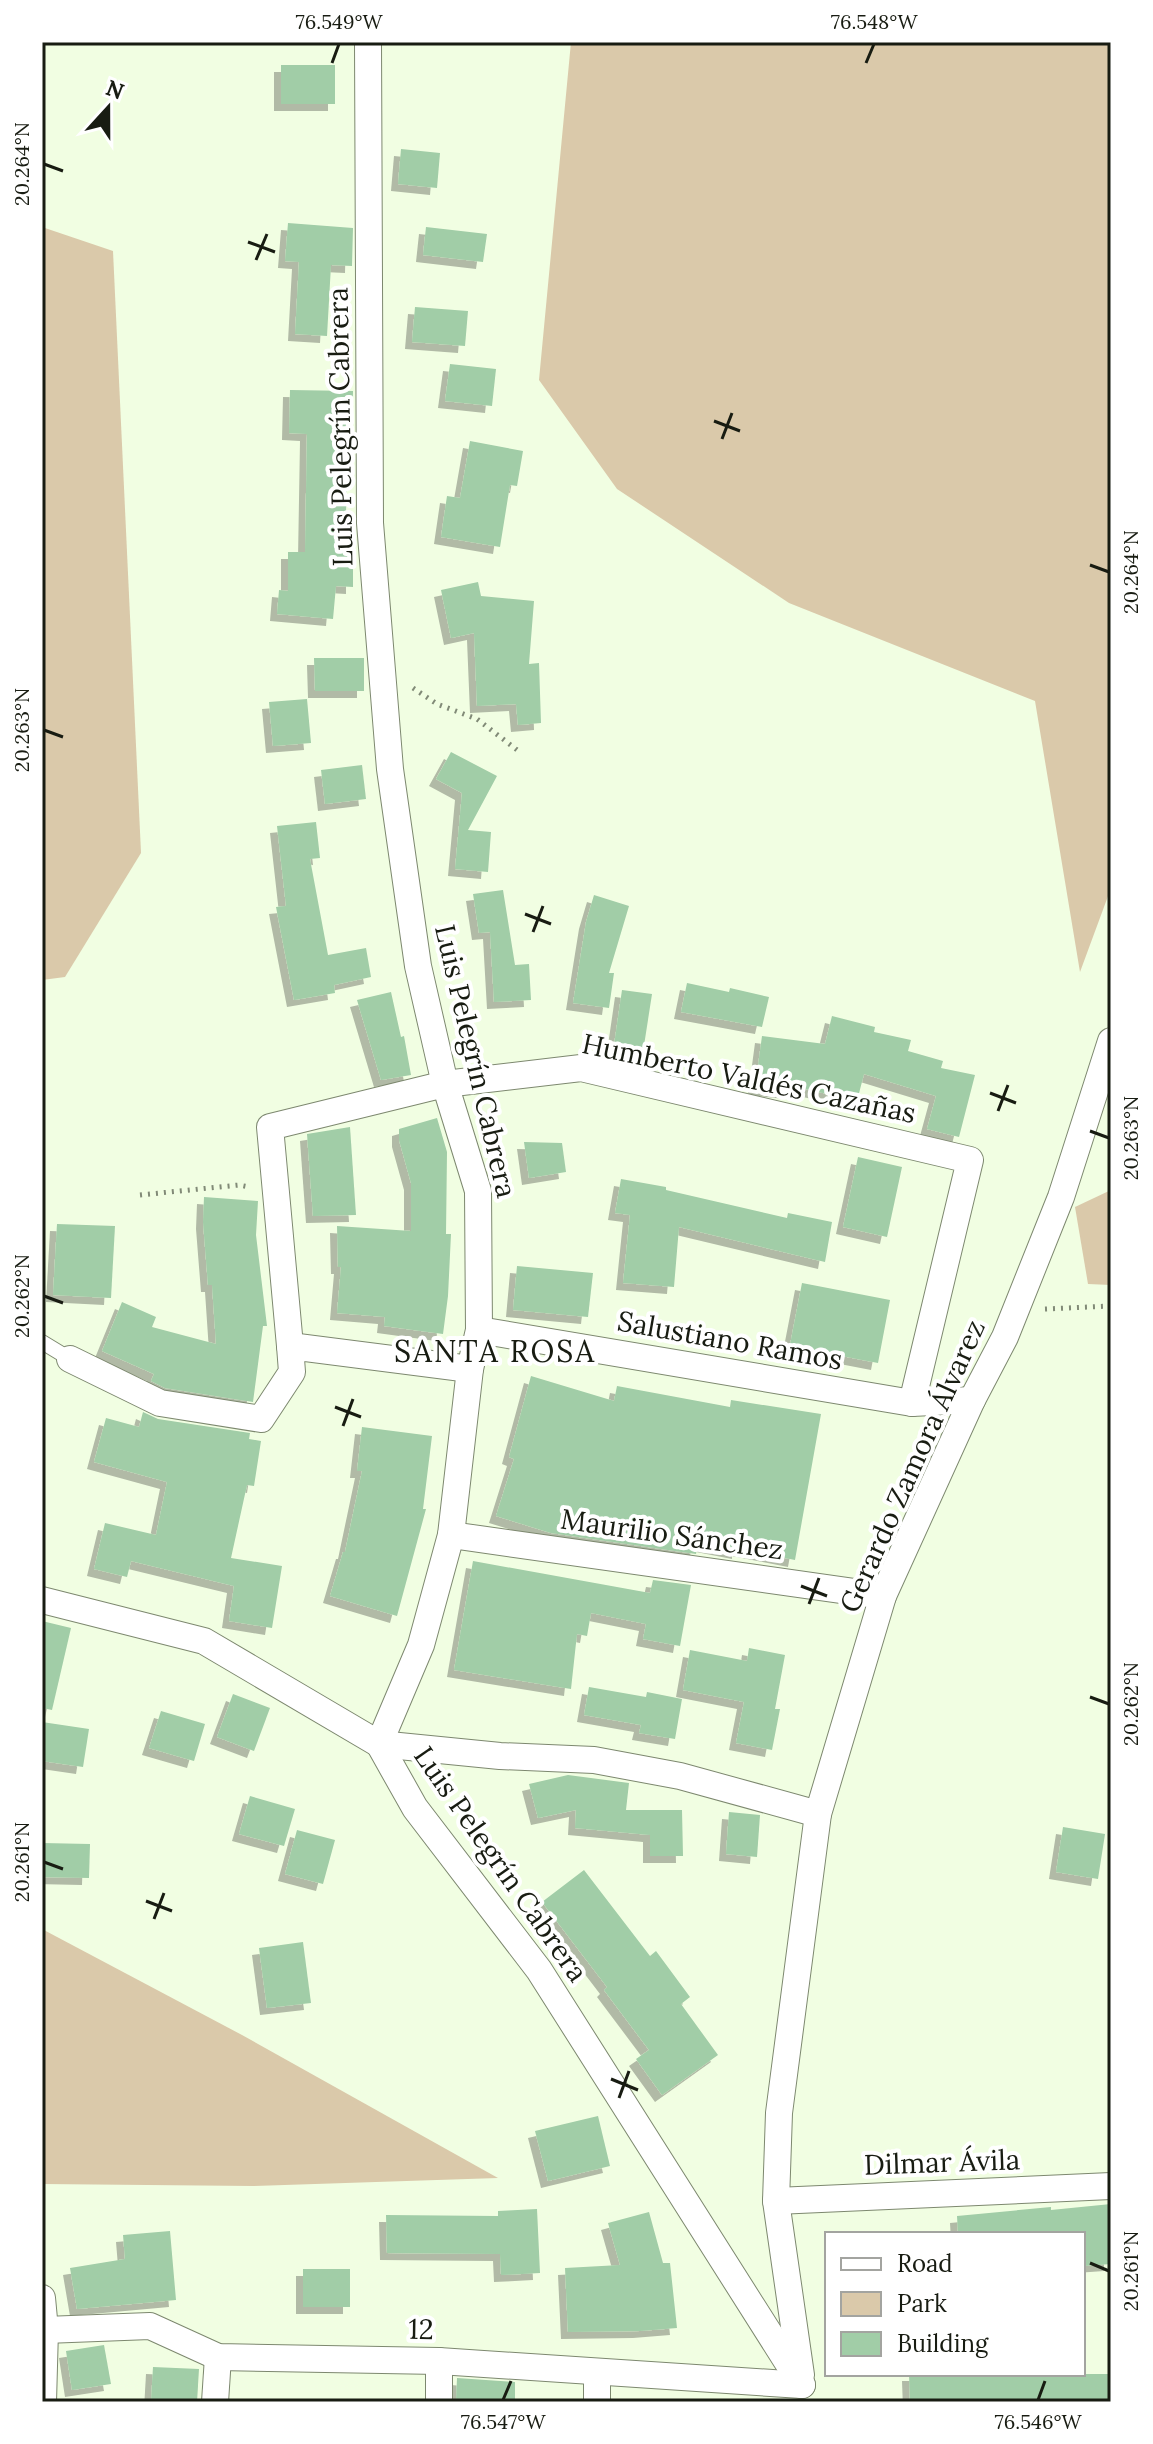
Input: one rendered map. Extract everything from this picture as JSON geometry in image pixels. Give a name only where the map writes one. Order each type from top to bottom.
[{"type":"street","name":"Luis Pelegrín Cabrera","points":[[368,42],[370,523],[390,769],[418,966],[445,1084],[478,1191],[479,1330],[470,1369],[451,1535],[421,1645],[379,1744],[415,1808],[539,1970],[803,2393]]},
{"type":"street","name":"Gerardo Zamora Álvarez","points":[[803,2393],[776,2201],[779,2113],[818,1814],[883,1596],[972,1400],[1005,1337],[1061,1197],[1111,1041]]},
{"type":"street","name":"Humberto Valdés Cazañas","points":[[277,1194],[270,1127],[445,1084],[581,1068],[970,1160],[912,1403]]},
{"type":"street","points":[[70,1359],[160,1403],[261,1419],[292,1372],[277,1194]]},
{"type":"street","name":"Salustiano Ramos","points":[[479,1330],[912,1403],[972,1400]]},
{"type":"street","points":[[290,1346],[470,1369]]},
{"type":"street","name":"Maurilio Sánchez","points":[[451,1535],[883,1596]]},
{"type":"street","points":[[42,1600],[204,1641],[379,1744],[500,1756],[594,1760],[680,1776],[818,1814]]},
{"type":"street","name":"Dilmar Ávila","points":[[776,2201],[1111,2186]]},
{"type":"street","points":[[42,2298],[45,2330],[43,2402]]},
{"type":"street","name":"12","points":[[45,2330],[150,2326],[218,2357],[439,2361],[597,2372],[803,2393]]},
{"type":"street","points":[[215,2402],[218,2357]]},
{"type":"street","points":[[439,2361],[439,2402]]},
{"type":"street","points":[[597,2372],[597,2402]]},
{"type":"lane","points":[[42,1342],[70,1359]]},
{"type":"path","points":[[382,667],[437,704],[477,719],[521,753]]},
{"type":"path","points":[[140,1195],[239,1185],[277,1194]]},
{"type":"path","points":[[1016,1306],[1028,1309],[1111,1306]]},
{"type":"green space","points":[[571,42],[1111,42],[1111,888],[1080,972],[1035,701],[789,603],[617,489],[539,380]]},
{"type":"green space","points":[[42,227],[113,251],[141,853],[65,977],[42,980]]},
{"type":"green space","points":[[1111,1190],[1111,1285],[1088,1284],[1075,1207]]},
{"type":"green space","points":[[42,1929],[242,2035],[498,2178],[253,2186],[42,2184]]},
{"type":"building","points":[[281,65],[335,65],[335,104],[281,104]]},
{"type":"building","points":[[401,149],[440,153],[437,188],[398,184]]},
{"type":"building","points":[[288,223],[353,228],[352,266],[331,265],[327,336],[295,334],[299,262],[285,261]]},
{"type":"building","points":[[426,227],[487,234],[483,262],[423,255]]},
{"type":"building","points":[[415,307],[468,311],[465,346],[412,342]]},
{"type":"building","points":[[450,364],[496,369],[492,406],[445,401]]},
{"type":"building","points":[[290,390],[353,391],[352,435],[348,435],[345,553],[353,553],[353,587],[336,586],[333,619],[277,614],[279,590],[288,591],[288,552],[305,552],[307,434],[289,433]]},
{"type":"building","points":[[470,441],[523,451],[517,486],[510,485],[500,547],[441,537],[447,496],[460,498]]},
{"type":"building","points":[[478,582],[481,596],[534,601],[529,664],[539,663],[541,723],[518,725],[516,704],[477,706],[474,633],[451,638],[441,590]]},
{"type":"building","points":[[314,658],[364,658],[364,691],[315,691]]},
{"type":"building","points":[[307,699],[311,743],[273,746],[269,702]]},
{"type":"building","points":[[451,752],[497,776],[468,830],[491,832],[488,872],[455,869],[462,793],[436,779]]},
{"type":"building","points":[[362,765],[366,799],[325,804],[321,770]]},
{"type":"building","points":[[316,822],[320,858],[310,859],[328,955],[366,948],[371,977],[334,985],[335,993],[294,1000],[276,907],[286,906],[277,826]]},
{"type":"building","points":[[503,890],[515,965],[529,964],[531,1000],[494,1002],[490,932],[479,933],[473,894]]},
{"type":"building","points":[[594,895],[629,906],[609,973],[614,973],[609,1008],[573,1003],[586,922]]},
{"type":"building","points":[[687,983],[769,997],[762,1027],[681,1012]]},
{"type":"building","points":[[622,990],[652,994],[641,1065],[612,1059]]},
{"type":"building","points":[[391,992],[411,1075],[381,1080],[357,1000]]},
{"type":"building","points":[[832,1016],[875,1027],[874,1032],[911,1040],[908,1051],[943,1061],[941,1068],[975,1075],[959,1137],[927,1129],[936,1096],[864,1074],[857,1101],[793,1086],[792,1092],[755,1088],[762,1036],[825,1044]]},
{"type":"building","points":[[437,1118],[447,1152],[446,1234],[451,1234],[443,1334],[384,1326],[385,1317],[337,1313],[341,1267],[338,1267],[337,1226],[411,1231],[411,1183],[399,1129]]},
{"type":"building","points":[[350,1127],[356,1215],[313,1216],[307,1134]]},
{"type":"building","points":[[524,1142],[562,1143],[566,1172],[529,1178]]},
{"type":"building","points":[[858,1157],[902,1167],[887,1237],[843,1227]]},
{"type":"building","points":[[621,1179],[666,1187],[666,1190],[787,1218],[788,1213],[832,1222],[825,1262],[679,1227],[674,1287],[623,1283],[630,1215],[615,1213]]},
{"type":"building","points":[[204,1197],[258,1201],[256,1235],[267,1326],[263,1326],[253,1402],[165,1388],[151,1381],[154,1374],[102,1351],[122,1302],[156,1317],[152,1327],[216,1344],[212,1285],[208,1285]]},
{"type":"building","points":[[57,1224],[115,1226],[111,1298],[53,1295]]},
{"type":"building","points":[[517,1266],[593,1273],[588,1317],[513,1310]]},
{"type":"building","points":[[802,1283],[890,1300],[878,1363],[789,1350]]},
{"type":"building","points":[[531,1376],[614,1401],[617,1386],[730,1407],[731,1400],[821,1414],[795,1560],[698,1544],[696,1554],[551,1533],[496,1516],[514,1459],[509,1457]]},
{"type":"building","points":[[143,1412],[158,1419],[250,1433],[249,1439],[261,1441],[254,1486],[247,1485],[231,1558],[282,1566],[272,1628],[229,1621],[234,1586],[131,1561],[127,1577],[94,1569],[105,1523],[156,1535],[167,1482],[94,1462],[106,1418],[139,1427]]},
{"type":"building","points":[[362,1427],[432,1436],[423,1509],[426,1509],[397,1616],[330,1596],[345,1552],[362,1471],[357,1471]]},
{"type":"building","points":[[473,1561],[650,1593],[653,1580],[691,1585],[680,1646],[643,1639],[646,1624],[591,1613],[587,1636],[577,1634],[571,1689],[454,1670]]},
{"type":"building","points":[[42,1621],[71,1628],[52,1710],[42,1708]]},
{"type":"building","points":[[749,1648],[785,1655],[775,1709],[780,1709],[772,1750],[736,1743],[744,1702],[683,1690],[690,1650],[747,1661]]},
{"type":"building","points":[[589,1687],[646,1697],[647,1692],[682,1699],[675,1739],[639,1733],[641,1725],[584,1715]]},
{"type":"building","points":[[233,1694],[270,1708],[254,1751],[217,1737]]},
{"type":"building","points":[[161,1711],[205,1724],[194,1761],[149,1748]]},
{"type":"building","points":[[42,1722],[89,1729],[83,1767],[42,1761]]},
{"type":"building","points":[[568,1775],[629,1783],[626,1810],[682,1810],[683,1856],[650,1856],[650,1835],[575,1828],[576,1810],[538,1818],[529,1784]]},
{"type":"building","points":[[250,1796],[295,1809],[284,1846],[239,1834]]},
{"type":"building","points":[[729,1812],[760,1815],[757,1857],[726,1854]]},
{"type":"building","points":[[1063,1827],[1105,1834],[1098,1879],[1056,1872]]},
{"type":"building","points":[[297,1830],[335,1840],[323,1884],[285,1874]]},
{"type":"building","points":[[42,1843],[90,1844],[89,1878],[42,1877]]},
{"type":"building","points":[[584,1870],[650,1956],[656,1951],[690,1997],[681,2004],[718,2055],[662,2095],[636,2059],[649,2050],[604,1990],[607,1987],[542,1902]]},
{"type":"building","points":[[303,1942],[311,2003],[267,2008],[259,1948]]},
{"type":"building","points":[[598,2116],[610,2166],[548,2181],[535,2131]]},
{"type":"building","points":[[1111,2204],[1111,2264],[1085,2266],[1085,2232],[958,2232],[957,2216],[1051,2207],[1051,2210]]},
{"type":"building","points":[[537,2209],[540,2273],[501,2275],[500,2254],[387,2253],[386,2215],[498,2216],[498,2211]]},
{"type":"building","points":[[649,2212],[663,2263],[670,2263],[677,2328],[568,2332],[565,2268],[620,2265],[608,2223]]},
{"type":"building","points":[[170,2231],[176,2300],[77,2309],[70,2268],[125,2259],[123,2235]]},
{"type":"building","points":[[303,2269],[350,2269],[350,2307],[303,2307]]},
{"type":"building","points":[[104,2345],[111,2384],[72,2390],[66,2351]]},
{"type":"building","points":[[153,2367],[199,2369],[197,2402],[151,2402]]},
{"type":"building","points":[[1111,2374],[1111,2399],[1074,2402],[910,2402],[909,2376]]},
{"type":"building","points":[[457,2378],[515,2382],[515,2402],[456,2402]]},
{"type":"district","name":"SANTA ROSA","points":[[495,1352]]}]
